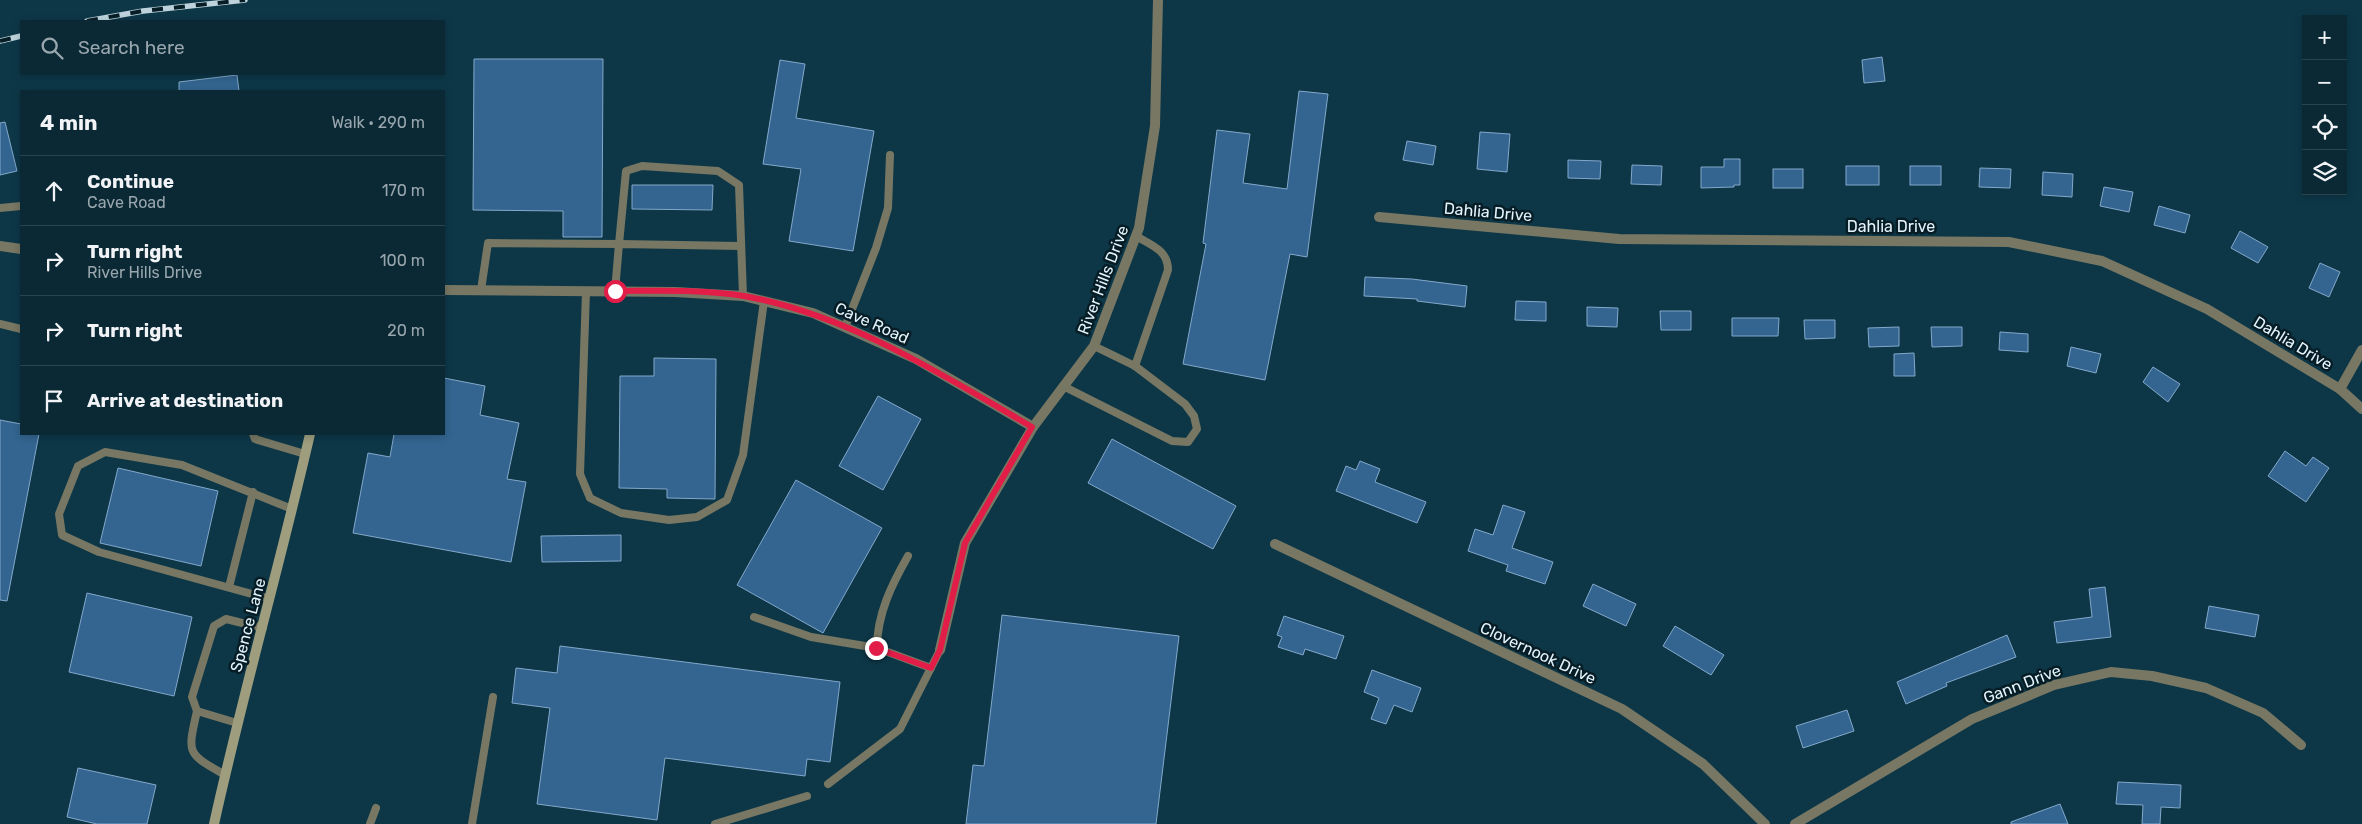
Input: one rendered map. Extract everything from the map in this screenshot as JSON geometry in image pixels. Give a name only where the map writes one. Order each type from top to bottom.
[{"type":"main road","name":"Spence Lane","points":[[214,824],[237,723],[263,628],[310,435]]},
{"type":"street","name":"River Hills Drive","points":[[940,650],[965,543],[1032,427],[1094,346],[1136,236],[1155,126],[1158,0]]},
{"type":"street","name":"Dahlia Drive","points":[[1379,217],[1619,239],[2009,242],[2102,261],[2206,309],[2340,389],[2362,409]]},
{"type":"street","points":[[0,246],[20,250]]},
{"type":"street","name":"Cave Road","points":[[445,290],[675,292],[743,296],[813,313],[916,359],[1032,427]]},
{"type":"street","points":[[2340,389],[2362,350]]},
{"type":"street","name":"Clovernook Drive","points":[[1275,544],[1622,709],[1702,764],[1765,824]]},
{"type":"street","name":"Gann Drive","points":[[1795,824],[1972,719],[2054,685],[2111,672],[2152,676],[2206,688],[2263,713],[2301,745]]},
{"type":"lane","points":[[845,327],[876,248],[888,208],[890,155]]},
{"type":"lane","points":[[615,291],[626,171],[642,166],[718,171],[739,185],[743,296]]},
{"type":"lane","points":[[0,208],[20,206]]},
{"type":"lane","points":[[1135,366],[1168,270],[1168,260],[1164,252],[1136,236]]},
{"type":"lane","points":[[481,290],[488,243],[741,246]]},
{"type":"lane","points":[[586,291],[580,474],[590,498],[621,513],[670,520],[697,517],[710,511],[727,500],[732,490],[743,454],[764,301]]},
{"type":"lane","points":[[0,324],[20,329]]},
{"type":"lane","points":[[1063,386],[1172,441],[1188,442],[1197,430],[1194,416],[1185,404],[1135,366],[1094,346]]},
{"type":"lane","points":[[254,435],[255,439],[305,454]]},
{"type":"lane","points":[[270,598],[99,552],[62,535],[59,514],[78,466],[105,452],[182,465],[292,509]]},
{"type":"lane","points":[[229,587],[253,492]]},
{"type":"lane","points":[[876,648],[877,631],[890,589],[908,556]]},
{"type":"lane","points":[[754,617],[811,637],[876,648],[931,668]]},
{"type":"lane","points":[[225,775],[196,758],[190,742],[197,711],[192,697],[214,626],[226,619],[263,628]]},
{"type":"lane","points":[[828,784],[900,729],[940,650]]},
{"type":"lane","points":[[472,824],[493,697]]},
{"type":"lane","points":[[197,711],[237,723]]},
{"type":"lane","points":[[715,824],[807,796]]},
{"type":"lane","points":[[370,824],[376,808]]},
{"type":"building","points":[[1882,57],[1885,81],[1864,83],[1862,60]]},
{"type":"building","points":[[474,59],[603,59],[602,237],[563,237],[563,211],[473,210]]},
{"type":"building","points":[[780,60],[805,64],[796,118],[874,131],[853,251],[789,241],[801,169],[763,164]]},
{"type":"building","points":[[237,75],[239,90],[179,90],[179,82]]},
{"type":"building","points":[[1299,91],[1328,94],[1307,257],[1290,254],[1265,380],[1183,364],[1206,244],[1203,243],[1217,130],[1250,134],[1243,183],[1287,189]]},
{"type":"building","points":[[5,122],[17,171],[0,175],[0,123]]},
{"type":"building","points":[[1480,132],[1510,134],[1507,172],[1477,169]]},
{"type":"building","points":[[1407,141],[1436,146],[1433,165],[1403,160]]},
{"type":"building","points":[[1724,159],[1740,159],[1740,185],[1734,185],[1734,187],[1701,188],[1701,167],[1724,167]]},
{"type":"building","points":[[1568,160],[1601,161],[1600,179],[1568,178]]},
{"type":"building","points":[[1632,165],[1662,166],[1661,185],[1631,184]]},
{"type":"building","points":[[1846,166],[1879,166],[1879,185],[1846,185]]},
{"type":"building","points":[[1910,166],[1941,166],[1941,185],[1910,185]]},
{"type":"building","points":[[1980,168],[2011,169],[2010,188],[1979,187]]},
{"type":"building","points":[[1773,169],[1803,169],[1803,188],[1773,188]]},
{"type":"building","points":[[2043,172],[2073,174],[2072,197],[2042,195]]},
{"type":"building","points":[[632,185],[713,185],[712,210],[632,209]]},
{"type":"building","points":[[2104,187],[2133,192],[2129,212],[2100,206]]},
{"type":"building","points":[[2159,206],[2190,215],[2185,233],[2154,225]]},
{"type":"building","points":[[2240,231],[2268,247],[2258,263],[2231,248]]},
{"type":"building","points":[[2320,263],[2340,272],[2329,297],[2309,288]]},
{"type":"building","points":[[1365,277],[1412,279],[1467,286],[1465,307],[1417,301],[1417,299],[1364,296]]},
{"type":"building","points":[[1516,301],[1546,302],[1546,321],[1515,320]]},
{"type":"building","points":[[1587,307],[1618,308],[1617,327],[1587,326]]},
{"type":"building","points":[[1660,311],[1691,311],[1691,330],[1661,330]]},
{"type":"building","points":[[1732,318],[1779,318],[1778,336],[1732,336]]},
{"type":"building","points":[[1804,320],[1835,320],[1835,338],[1805,339]]},
{"type":"building","points":[[1899,327],[1899,346],[1869,347],[1868,328]]},
{"type":"building","points":[[1931,327],[1962,327],[1962,346],[1932,347]]},
{"type":"building","points":[[2000,332],[2028,334],[2028,352],[1999,350]]},
{"type":"building","points":[[2071,347],[2101,354],[2096,373],[2067,366]]},
{"type":"building","points":[[1914,353],[1915,376],[1894,376],[1894,354]]},
{"type":"building","points":[[654,358],[716,359],[715,499],[667,498],[667,489],[619,488],[620,376],[654,376]]},
{"type":"building","points":[[2153,367],[2180,384],[2168,402],[2143,382]]},
{"type":"building","points":[[445,378],[485,386],[480,415],[519,423],[507,479],[526,482],[511,562],[353,533],[368,453],[390,457],[394,435],[445,435]]},
{"type":"building","points":[[878,396],[921,419],[883,490],[839,466]]},
{"type":"building","points":[[0,420],[20,424],[20,435],[39,435],[7,601],[0,600]]},
{"type":"building","points":[[1112,439],[1236,506],[1213,549],[1088,483]]},
{"type":"building","points":[[2285,451],[2306,466],[2313,457],[2329,468],[2306,502],[2268,476]]},
{"type":"building","points":[[1360,461],[1380,469],[1375,482],[1426,502],[1417,523],[1336,491],[1346,466],[1356,470]]},
{"type":"building","points":[[118,468],[218,491],[201,566],[100,543]]},
{"type":"building","points":[[796,480],[882,528],[823,633],[737,585]]},
{"type":"building","points":[[1503,505],[1525,512],[1512,548],[1553,562],[1545,584],[1506,571],[1508,565],[1468,551],[1475,529],[1493,535]]},
{"type":"building","points":[[621,535],[621,561],[542,562],[541,536]]},
{"type":"building","points":[[1593,584],[1636,604],[1626,626],[1583,606]]},
{"type":"building","points":[[2105,587],[2111,637],[2057,643],[2054,622],[2092,617],[2089,589]]},
{"type":"building","points":[[87,593],[192,617],[174,696],[69,672]]},
{"type":"building","points":[[2209,606],[2259,615],[2255,637],[2205,628]]},
{"type":"building","points":[[1002,615],[1179,636],[1156,824],[966,824],[973,765],[984,766]]},
{"type":"building","points":[[1284,616],[1344,636],[1336,659],[1305,649],[1303,655],[1278,647],[1282,637],[1277,635]]},
{"type":"building","points":[[1675,626],[1724,655],[1711,675],[1663,646]]},
{"type":"building","points":[[2007,635],[2016,657],[1946,683],[1947,686],[1906,704],[1897,682]]},
{"type":"building","points":[[560,646],[840,682],[830,762],[807,759],[805,776],[665,758],[657,820],[537,804],[550,708],[512,703],[516,668],[557,673]]},
{"type":"building","points":[[1372,670],[1421,688],[1412,712],[1394,705],[1386,724],[1371,719],[1379,698],[1364,692]]},
{"type":"building","points":[[1847,710],[1854,731],[1803,748],[1796,726]]},
{"type":"building","points":[[78,768],[156,785],[147,824],[97,824],[67,817]]},
{"type":"building","points":[[2118,782],[2181,785],[2180,808],[2161,807],[2160,824],[2142,824],[2143,805],[2116,804]]},
{"type":"building","points":[[2060,804],[2068,824],[2011,824],[2011,822]]},
{"type":"railway","points":[[93,20],[143,11],[245,0]]},
{"type":"railway","points":[[0,41],[20,36]]},
{"type":"route","points":[[615,291],[743,296],[813,313],[916,359],[1032,427],[965,543],[940,650],[931,668],[876,648]]}]
